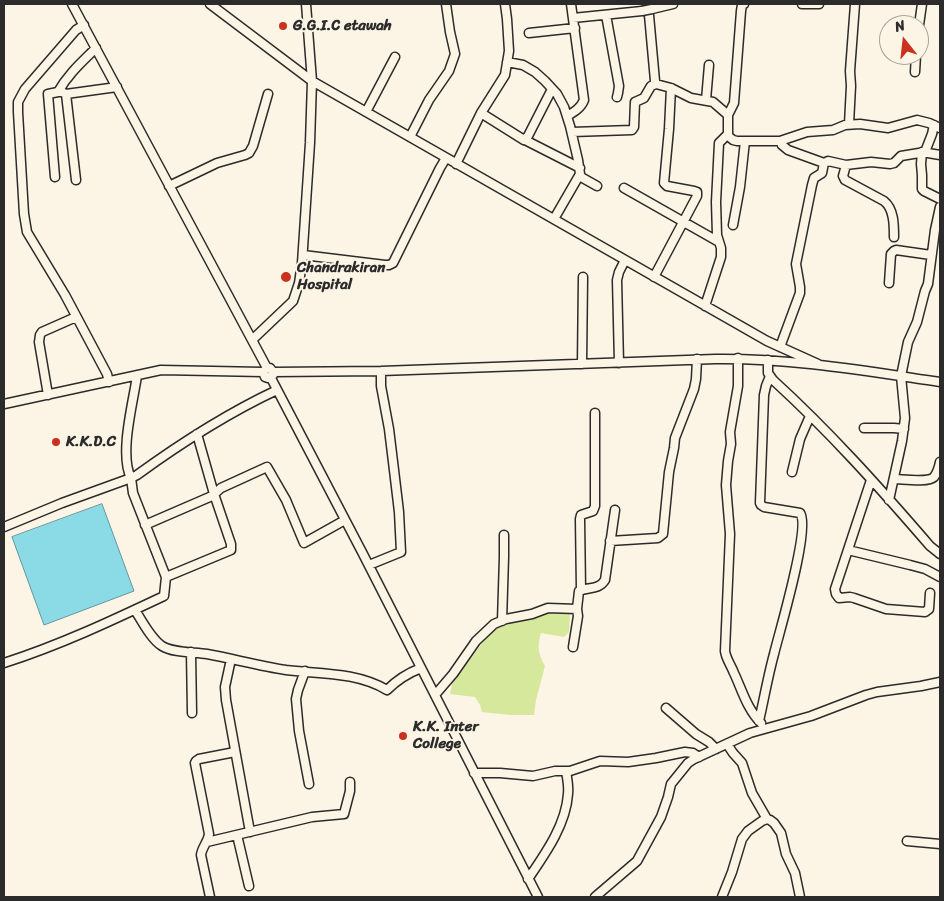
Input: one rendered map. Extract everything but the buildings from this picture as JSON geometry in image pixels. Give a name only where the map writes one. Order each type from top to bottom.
[{"type":"street","points":[[72,4],[252,340],[538,897]]},
{"type":"street","points":[[210,4],[312,81],[766,341],[818,364]]},
{"type":"street","points":[[252,340],[293,301],[299,283],[303,255],[312,81],[306,4]]},
{"type":"street","points":[[410,137],[429,100],[449,71],[455,54],[446,4]]},
{"type":"street","points":[[456,164],[481,113],[505,75],[509,51],[505,4]]},
{"type":"street","points":[[567,116],[577,110],[584,100],[571,4]]},
{"type":"street","points":[[573,18],[642,11],[650,6],[673,4]]},
{"type":"street","points":[[802,4],[819,4]]},
{"type":"street","points":[[849,124],[850,71],[855,4]]},
{"type":"street","points":[[705,306],[721,257],[721,248],[717,235],[716,202],[719,143],[720,140],[726,137],[728,132],[728,115],[734,106],[735,100],[740,5]]},
{"type":"street","points":[[650,6],[656,84]]},
{"type":"street","points":[[606,15],[619,86],[617,97]]},
{"type":"street","points":[[84,25],[76,30],[25,89],[18,102],[24,214],[27,232],[65,295],[107,374],[109,382]]},
{"type":"street","points":[[529,33],[575,28]]},
{"type":"street","points":[[57,92],[74,69],[96,48]]},
{"type":"street","points":[[366,112],[395,57]]},
{"type":"street","points":[[507,62],[523,65],[535,72],[557,94],[572,132],[581,177],[597,186]]},
{"type":"street","points":[[706,100],[709,65]]},
{"type":"street","points":[[915,65],[915,72]]},
{"type":"street","points":[[572,132],[632,130],[634,127],[635,102],[643,98],[651,86],[656,84],[671,88],[690,98],[715,103],[728,115]]},
{"type":"street","points":[[55,177],[48,94],[62,92],[66,94],[117,88]]},
{"type":"street","points":[[654,277],[697,196],[697,192],[667,186],[664,183],[671,88]]},
{"type":"street","points":[[525,140],[552,89]]},
{"type":"street","points":[[66,94],[76,180]]},
{"type":"street","points":[[169,186],[217,162],[249,153],[253,146],[268,94]]},
{"type":"street","points":[[481,113],[523,140],[580,171]]},
{"type":"street","points":[[726,137],[745,141],[780,140],[807,132],[833,130],[849,124],[888,128],[917,120],[937,126],[925,152],[922,152]]},
{"type":"street","points":[[732,225],[740,187],[745,141]]},
{"type":"street","points":[[782,145],[788,150],[824,163],[830,161],[846,165],[871,162],[890,164],[894,163],[901,156],[922,152],[940,155]]},
{"type":"street","points":[[922,152],[922,189],[940,199]]},
{"type":"street","points":[[303,255],[385,265],[393,263],[446,158]]},
{"type":"street","points":[[780,348],[800,293],[796,264],[813,180],[822,173],[824,163]]},
{"type":"street","points":[[846,165],[843,176],[846,180],[889,205],[894,223],[894,237]]},
{"type":"street","points":[[554,219],[580,171]]},
{"type":"street","points":[[624,188],[719,242]]},
{"type":"street","points":[[889,500],[904,429],[905,418],[901,376],[908,342],[917,322],[928,284],[940,207]]},
{"type":"street","points":[[889,283],[891,254],[896,250],[931,257],[940,262]]},
{"type":"street","points":[[618,363],[618,280],[619,272],[625,260]]},
{"type":"street","points":[[582,364],[584,277]]},
{"type":"street","points":[[48,395],[39,342],[40,335],[42,332],[76,317]]},
{"type":"street","points":[[4,404],[161,370],[268,372],[382,371],[738,358],[818,364],[940,382]]},
{"type":"street","points":[[738,358],[738,386],[730,432],[731,444],[726,485],[730,534],[725,650],[726,658],[750,708],[766,728]]},
{"type":"street","points":[[610,541],[658,538],[663,534],[669,472],[675,438],[694,389],[697,360]]},
{"type":"street","points":[[768,360],[770,376],[871,480],[930,546],[940,554]]},
{"type":"street","points":[[369,565],[401,552],[394,470],[381,386],[382,371]]},
{"type":"street","points":[[4,663],[36,653],[88,632],[164,596],[166,577],[133,493],[126,456],[127,431],[137,376]]},
{"type":"street","points":[[759,721],[794,580],[803,519],[800,513],[761,506],[760,503],[764,395],[770,376]]},
{"type":"street","points":[[4,527],[137,475],[197,434],[277,390]]},
{"type":"street","points":[[572,647],[578,616],[578,594],[581,590],[580,519],[581,515],[593,511],[595,506],[595,413]]},
{"type":"street","points":[[792,472],[800,439],[810,416]]},
{"type":"street","points":[[864,428],[904,429]]},
{"type":"street","points":[[166,577],[231,550],[231,544],[197,434]]},
{"type":"street","points":[[894,479],[926,480],[938,477],[940,462]]},
{"type":"street","points":[[145,525],[267,468],[286,500],[304,543],[345,520]]},
{"type":"street","points":[[871,480],[835,589],[837,597],[854,598],[886,608],[925,612],[929,609],[930,593]]},
{"type":"street","points":[[581,590],[596,588],[604,583],[616,510]]},
{"type":"street","points":[[502,621],[504,535]]},
{"type":"street","points":[[848,550],[925,569],[940,577]]},
{"type":"street","points":[[435,695],[453,674],[476,641],[491,626],[548,608],[577,609]]},
{"type":"street","points":[[134,610],[156,642],[165,648],[287,670],[357,678],[387,690],[408,673],[421,668]]},
{"type":"street","points":[[192,652],[192,712]]},
{"type":"street","points":[[231,659],[226,687],[226,700],[250,832]]},
{"type":"street","points":[[306,671],[296,699],[299,731],[309,784]]},
{"type":"street","points":[[595,897],[637,861],[661,817],[671,784],[688,764],[699,757],[750,733],[811,716],[871,694],[940,682]]},
{"type":"street","points":[[666,708],[716,749]]},
{"type":"street","points":[[727,744],[742,763],[752,793],[767,820]]},
{"type":"street","points":[[210,897],[201,855],[209,834],[195,763],[199,759],[235,752]]},
{"type":"street","points":[[474,773],[533,776],[555,771],[574,770],[600,761],[631,762],[681,752],[693,753],[699,757]]},
{"type":"street","points":[[528,879],[550,847],[565,813],[569,793],[566,771]]},
{"type":"street","points":[[207,842],[312,817],[344,814],[350,791],[350,782]]},
{"type":"street","points":[[722,897],[745,835],[762,821],[767,820],[774,823],[781,834],[786,854],[795,873],[800,897]]},
{"type":"street","points":[[237,835],[249,886]]},
{"type":"street","points":[[907,841],[940,844]]},
{"type":"green space","points":[[546,611],[570,614],[569,632],[564,637],[541,633],[539,650],[545,666],[534,715],[482,712],[475,697],[450,694],[453,681],[498,623]]},
{"type":"water","points":[[102,504],[134,591],[44,625],[12,537]]},
{"type":"place","name":"G.G.I.C etawah","points":[[283,26]]},
{"type":"place","name":"Chandrakiran Hospital","points":[[286,277]]},
{"type":"place","name":"K.K.D.C","points":[[56,442]]},
{"type":"place","name":"K.K. Inter College","points":[[403,736]]}]
